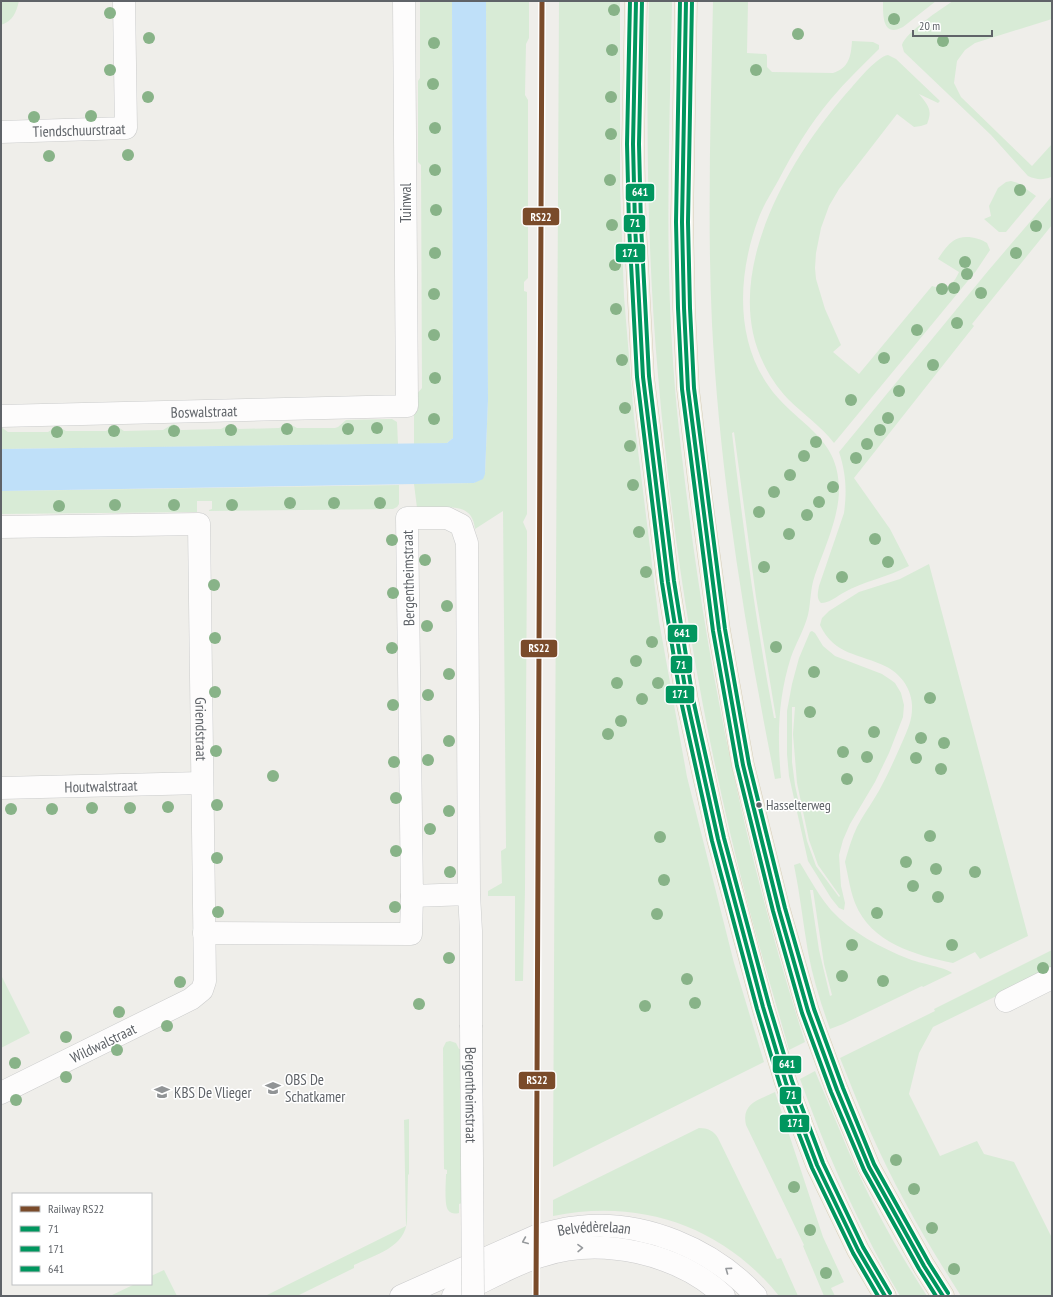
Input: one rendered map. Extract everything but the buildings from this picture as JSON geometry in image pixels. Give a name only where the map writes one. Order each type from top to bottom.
[{"type":"main road","points":[[636,1],[633,144],[634,203],[643,378],[668,582],[687,700],[718,839],[763,1006],[786,1083],[817,1165],[858,1250],[885,1296]]},
{"type":"main road","points":[[686,1],[682,222],[688,389],[719,630],[743,765],[779,910],[808,1012],[837,1090],[869,1167],[924,1266],[943,1296]]},
{"type":"street","name":"Tiendschuurstraat","points":[[1,132],[126,128],[124,1]]},
{"type":"street","name":"Tuinwal","points":[[404,1],[407,406]]},
{"type":"street","name":"Boswalstraat","points":[[1,416],[407,406]]},
{"type":"street","name":"Bergentheimstraat","points":[[204,933],[411,934],[412,896],[407,518],[447,518],[461,525],[467,543],[473,1296]]},
{"type":"street","name":"Griendstraat","points":[[1,527],[199,524],[205,980],[202,990]]},
{"type":"street","name":"Houtwalstraat","points":[[1,788],[202,783]]},
{"type":"street","points":[[412,896],[469,894]]},
{"type":"street","points":[[1006,1001],[1052,978]]},
{"type":"street","name":"Wildwalstraat","points":[[1,1093],[191,999],[202,990]]},
{"type":"street","name":"Belvédèrelaan","points":[[401,1296],[536,1236],[578,1227],[604,1226],[636,1229],[668,1238],[698,1251],[732,1273],[747,1285],[756,1296]]},
{"type":"street","name":"Belvédèrelaan","points":[[453,1296],[540,1256],[572,1248],[629,1250],[667,1261],[693,1273],[724,1296]]},
{"type":"green space","points":[[1,1],[19,1],[17,9],[11,19],[1,25]]},
{"type":"green space","points":[[420,1],[452,1],[453,438],[447,443],[414,444],[414,397],[422,388],[421,165],[418,162]]},
{"type":"green space","points":[[486,1],[529,1],[529,38],[526,44],[525,95],[528,100],[528,278],[524,282],[524,291],[527,292],[527,514],[523,522],[527,531],[527,548],[523,981],[515,981],[515,896],[488,896],[488,891],[502,883],[501,851],[506,848],[503,511],[475,529],[472,519],[467,512],[461,509],[417,508],[414,484],[474,483],[485,474],[488,400]]},
{"type":"green space","points":[[559,1],[620,1],[620,185],[624,296],[634,418],[659,621],[687,777],[734,963],[764,1062],[553,1167]]},
{"type":"green space","points":[[649,1],[672,1],[669,173],[670,302],[675,388],[689,514],[709,648],[735,781],[767,912],[805,1042],[789,1050],[747,901],[716,771],[691,640],[672,508],[664,441],[654,328],[648,188]]},
{"type":"green space","points":[[713,1],[748,1],[747,53],[766,54],[767,67],[772,72],[833,73],[846,65],[851,52],[852,41],[873,42],[879,45],[879,49],[823,109],[796,149],[761,212],[752,238],[747,260],[743,305],[745,327],[750,348],[758,369],[770,388],[781,401],[815,432],[824,444],[832,456],[837,471],[839,489],[837,511],[834,522],[813,580],[808,615],[791,657],[783,687],[779,732],[781,778],[775,779],[735,553],[721,439],[716,381],[712,324],[710,243]],"holes":[[[734,432],[756,597],[776,718],[774,718],[767,682],[750,576],[732,433]]]},
{"type":"green space","points":[[883,1],[936,1],[903,27],[896,30],[891,30],[885,23]]},
{"type":"green space","points":[[953,1],[1052,1],[1052,19],[975,43],[965,50],[957,61],[954,83],[961,97],[1032,166],[1052,144],[1051,177],[1040,179],[1028,176],[991,135],[904,52],[902,45],[910,34],[924,21]]},
{"type":"green space","points":[[888,55],[896,59],[940,101],[938,103],[919,94],[929,108],[930,115],[927,124],[921,126],[914,127],[897,114],[839,189],[829,206],[821,228],[816,253],[815,268],[816,279],[825,309],[841,345],[833,352],[859,374],[932,286],[942,288],[949,286],[952,283],[959,272],[938,259],[953,241],[965,237],[979,239],[987,243],[990,250],[976,271],[834,443],[788,399],[771,377],[762,360],[753,333],[750,301],[753,267],[762,234],[775,201],[792,169],[811,139],[831,112],[864,74],[879,60]]},
{"type":"green space","points":[[1011,181],[1018,183],[1036,196],[1006,232],[999,232],[984,219],[991,216],[989,206],[998,188],[1006,182]]},
{"type":"green space","points":[[1052,196],[1052,225],[972,324],[974,326],[854,478],[890,529],[909,566],[859,585],[830,601],[821,603],[818,597],[819,586],[844,513],[845,482],[839,452],[988,271]]},
{"type":"green space","points":[[392,419],[397,422],[398,444],[1,449],[1,427],[8,432],[48,432],[57,426],[66,431],[106,431],[115,425],[124,431],[163,430],[174,424],[181,430],[221,429],[230,424],[239,429],[279,428],[288,423],[297,428],[335,428],[346,420]]},
{"type":"green space","points":[[399,485],[399,504],[393,509],[209,511],[212,509],[212,501],[197,501],[197,512],[1,514],[1,491]]},
{"type":"green space","points":[[929,564],[1028,936],[980,959],[975,952],[953,963],[924,956],[896,945],[872,928],[862,917],[855,903],[850,888],[845,862],[846,858],[857,827],[882,785],[910,724],[912,702],[906,684],[897,674],[877,662],[840,648],[826,635],[820,625],[822,618],[829,611],[859,592],[900,579]]},
{"type":"green space","points":[[812,631],[815,633],[823,646],[835,656],[882,674],[895,683],[901,693],[904,705],[903,717],[889,753],[875,782],[850,824],[843,840],[839,855],[841,886],[845,903],[844,910],[839,908],[831,898],[808,861],[789,776],[787,754],[787,711],[799,658],[810,632]],"holes":[[[792,707],[795,707],[793,734],[797,783],[809,840],[818,865],[840,896],[839,897],[816,866],[807,841],[795,785],[792,762]]]},
{"type":"green space","points":[[800,863],[831,910],[839,918],[867,939],[913,961],[945,969],[952,973],[830,1029],[810,962],[794,865]],"holes":[[[810,890],[813,890],[824,964],[832,995],[830,996],[819,950]]]},
{"type":"green space","points":[[1052,950],[1052,969],[933,1027],[919,1053],[909,1094],[940,1156],[977,1141],[984,1154],[1014,1162],[1052,1238],[1052,1296],[961,1296],[924,1236],[890,1173],[866,1122],[840,1058],[935,1011],[934,1009]]},
{"type":"green space","points":[[1,975],[30,1033],[1,1048]]},
{"type":"green space","points":[[450,1041],[456,1043],[459,1049],[461,1049],[462,1203],[459,1204],[459,1213],[456,1214],[450,1212],[447,1207],[447,1170],[444,1169],[443,1048],[446,1042]]},
{"type":"green space","points":[[815,1071],[865,1188],[905,1261],[927,1296],[900,1296],[857,1217],[821,1135],[800,1079]]},
{"type":"green space","points":[[775,1092],[823,1237],[844,1282],[831,1288],[835,1296],[824,1296],[803,1246],[804,1245],[746,1125],[746,1112],[749,1107],[757,1100]]},
{"type":"green space","points":[[409,1119],[409,1174],[406,1225],[404,1120]]},
{"type":"green space","points":[[699,1128],[710,1130],[715,1133],[718,1138],[777,1259],[781,1258],[798,1296],[779,1296],[757,1272],[732,1251],[706,1235],[678,1223],[648,1215],[617,1211],[585,1211],[553,1216],[553,1200]]},
{"type":"green space","points":[[406,1226],[401,1237],[388,1249],[354,1265],[354,1268],[297,1296],[265,1296]]},
{"type":"green space","points":[[164,1270],[177,1296],[110,1296],[133,1285],[152,1285],[152,1276]]},
{"type":"water","points":[[452,1],[486,1],[488,400],[485,474],[483,479],[474,483],[1,491],[1,449],[447,443],[453,438]]},
{"type":"rail line","name":"RS22","points":[[536,1296],[542,1]]},
{"type":"transit line","name":"171","points":[[630,1],[627,144],[629,225],[637,377],[662,583],[681,701],[712,841],[757,1009],[780,1085],[812,1168],[853,1253],[878,1296]]},
{"type":"transit line","name":"71","points":[[636,1],[633,144],[635,225],[643,377],[668,582],[687,700],[718,839],[763,1007],[786,1083],[817,1165],[858,1250],[885,1296]]},
{"type":"transit line","name":"641","points":[[642,1],[639,144],[641,225],[649,376],[674,581],[693,699],[724,838],[769,1005],[792,1081],[823,1163],[863,1247],[890,1293]]},
{"type":"transit line","name":"171","points":[[680,1],[676,222],[682,389],[713,631],[737,766],[773,911],[802,1013],[831,1092],[864,1170],[919,1269],[936,1296]]},
{"type":"transit line","name":"71","points":[[686,1],[682,222],[688,389],[719,630],[743,765],[779,910],[808,1011],[837,1090],[869,1167],[924,1266],[943,1296]]},
{"type":"transit line","name":"641","points":[[692,1],[688,222],[694,388],[725,629],[749,764],[785,908],[814,1009],[843,1088],[874,1164],[929,1263],[948,1293]]},
{"type":"place","name":"Hasselterweg","points":[[759,805]]},
{"type":"place","name":"OBS De Schatkamer","points":[[273,1088]]},
{"type":"place","name":"KBS De Vlieger","points":[[162,1092]]}]
